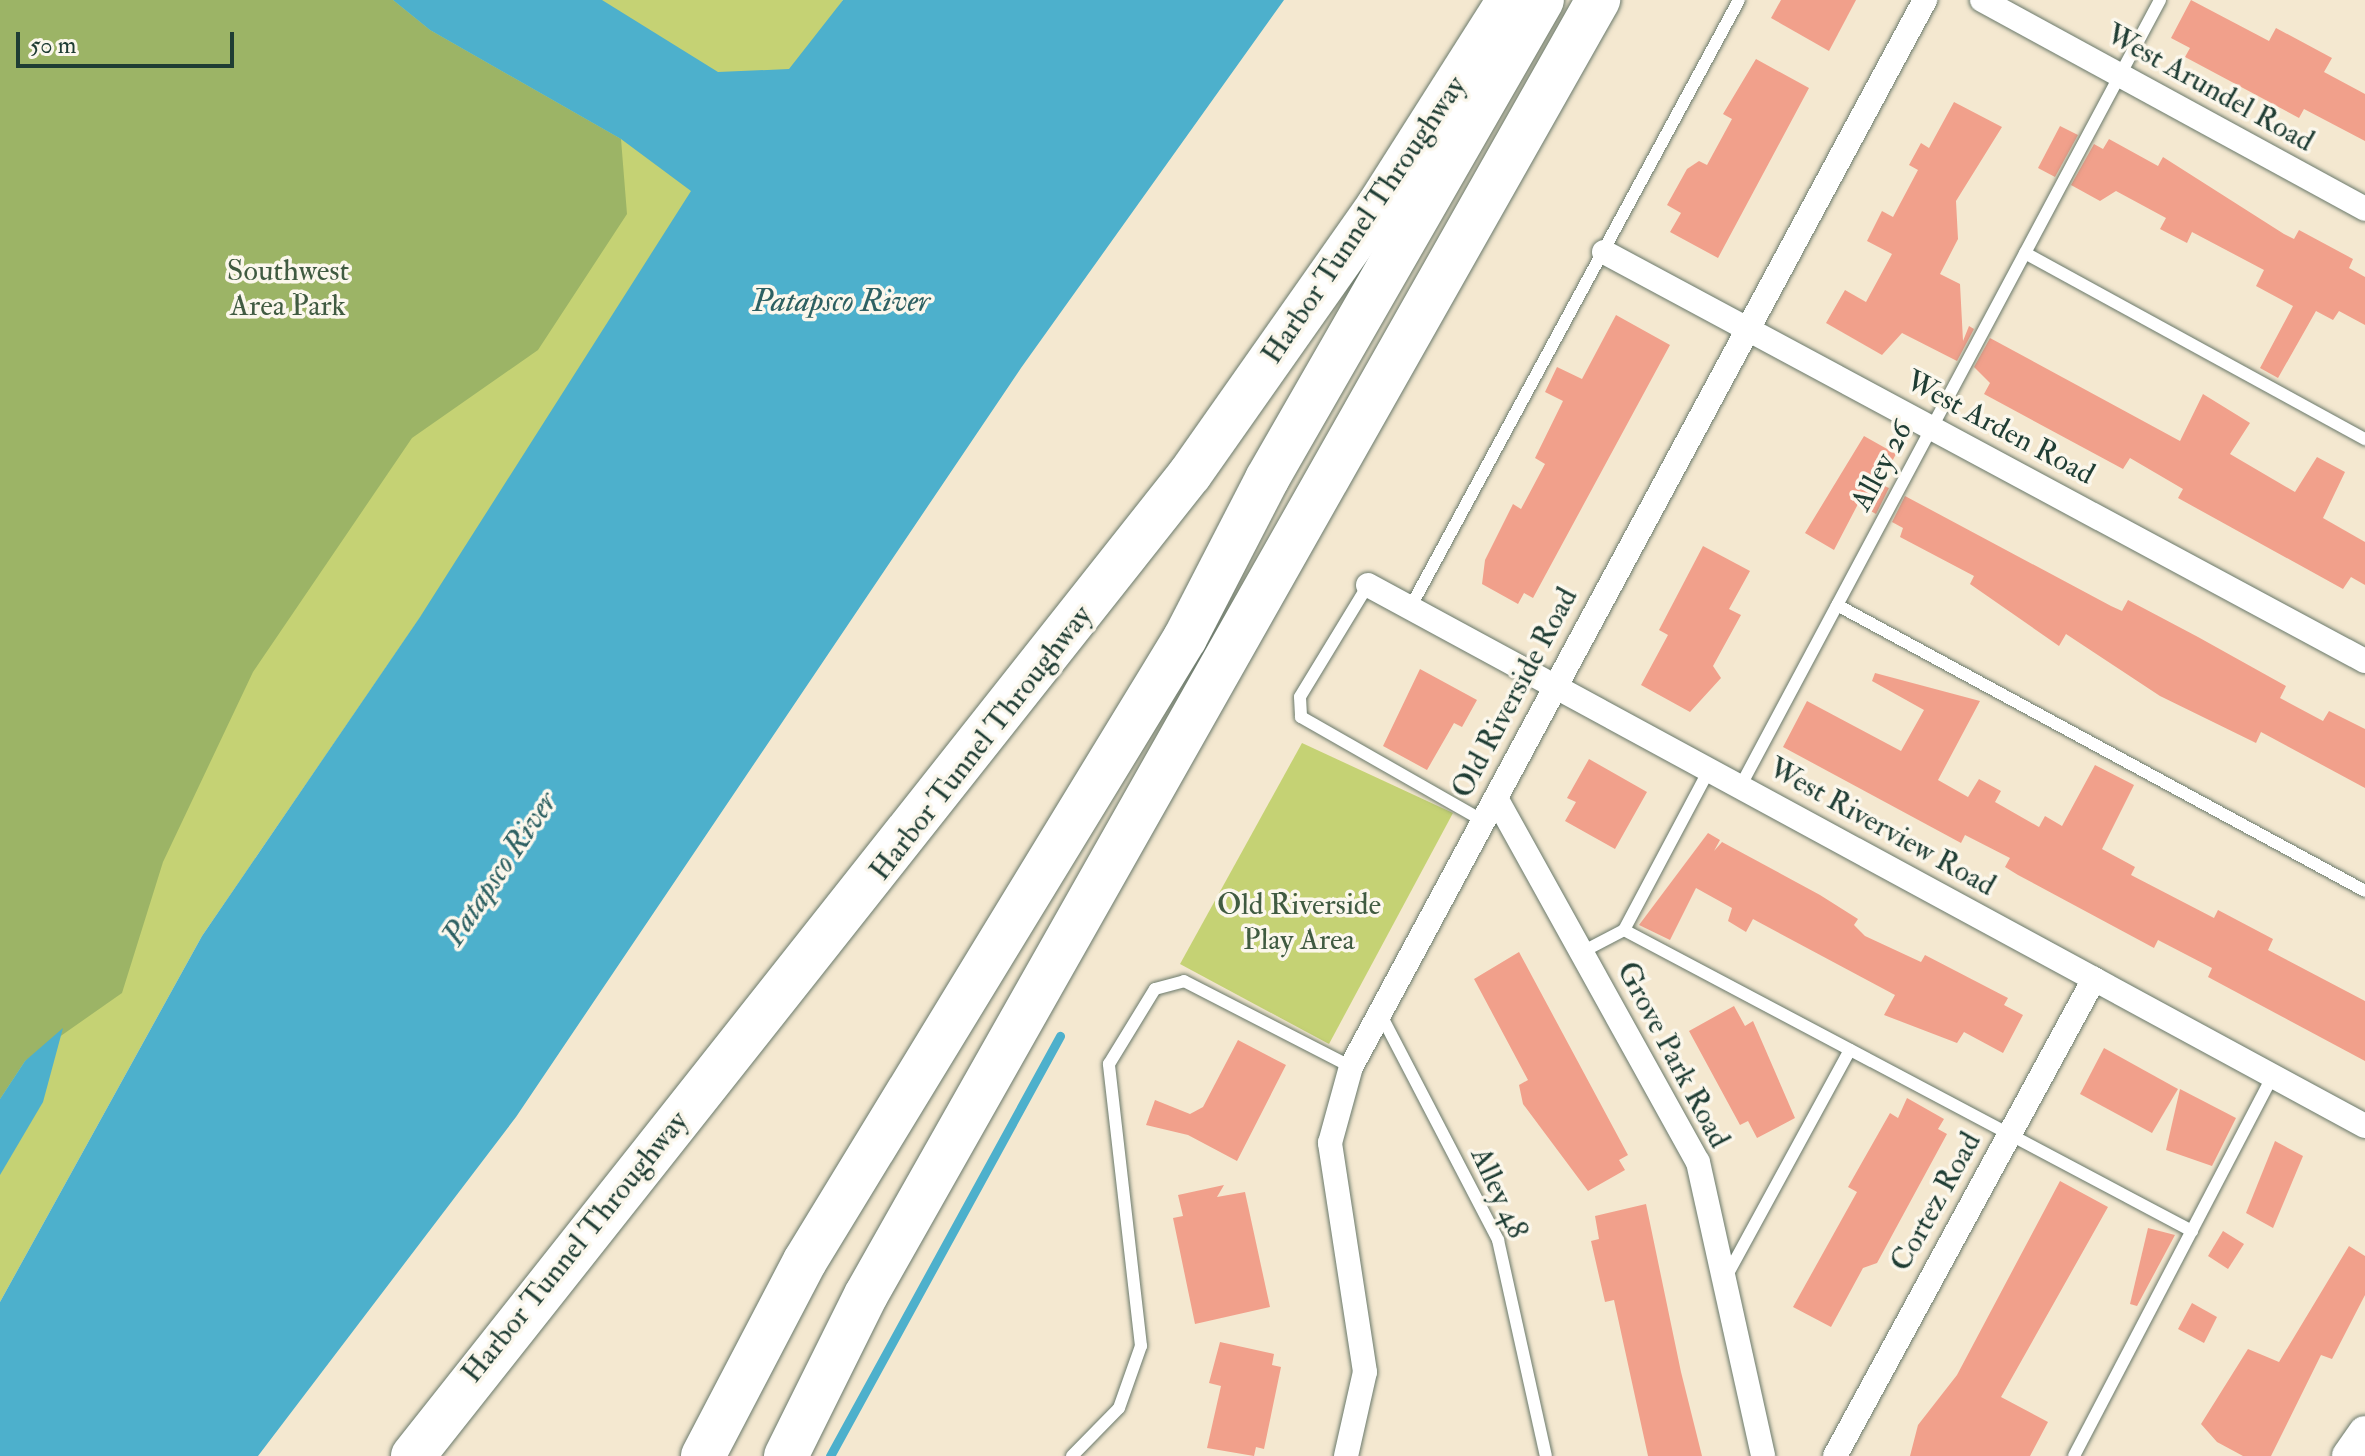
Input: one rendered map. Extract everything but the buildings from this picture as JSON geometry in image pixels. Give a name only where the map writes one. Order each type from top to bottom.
[{"type":"highway","name":"Harbor Tunnel Throughway","points":[[413,1456],[468,1378],[1077,624],[1379,205],[1509,0]]},
{"type":"highway","name":"Harbor Tunnel Throughway","points":[[703,1456],[805,1261],[1185,638],[1267,479],[1542,0]]},
{"type":"highway","points":[[786,1456],[866,1295],[1598,0]]},
{"type":"highway","points":[[761,1456],[800,1386],[866,1295]]},
{"type":"main road","points":[[2349,1456],[2365,1433]]},
{"type":"street","name":"Old Riverside Road","points":[[1346,1456],[1364,1348],[1330,1143],[1351,1067],[1925,0]]},
{"type":"street","name":"West Arundel Road","points":[[1982,0],[2365,209]]},
{"type":"street","name":"West Arden Road","points":[[1604,252],[2365,661]]},
{"type":"street","name":"West Riverview Road","points":[[1368,585],[2365,1125]]},
{"type":"street","name":"Grove Park Road","points":[[1496,798],[1698,1162],[1763,1456]]},
{"type":"street","name":"Cortez Road","points":[[1835,1456],[2094,979]]},
{"type":"lane","points":[[1410,608],[1739,0]]},
{"type":"lane","name":"Alley 26","points":[[1740,787],[2160,0]]},
{"type":"lane","points":[[2025,253],[2365,439]]},
{"type":"lane","points":[[1368,585],[1300,697],[1301,717],[1483,821]]},
{"type":"lane","points":[[1837,605],[2365,891]]},
{"type":"lane","points":[[1582,952],[1624,930],[1709,770]]},
{"type":"lane","points":[[1624,930],[2192,1231]]},
{"type":"lane","points":[[1072,1456],[1119,1408],[1141,1346],[1109,1064],[1155,989],[1184,981],[1351,1067]]},
{"type":"lane","name":"Alley 48","points":[[1379,1012],[1498,1240],[1546,1456]]},
{"type":"lane","points":[[1724,1281],[1850,1050]]},
{"type":"lane","points":[[2074,1456],[2273,1076]]},
{"type":"green space","name":"Southwest Area Park","points":[[0,0],[843,0],[202,936],[0,1302]]},
{"type":"green space","name":"Southwest Area Park","points":[[0,0],[393,0],[430,30],[621,139],[627,214],[538,350],[412,438],[253,672],[163,862],[122,993],[25,1061],[0,1099]]},
{"type":"green space","name":"Old Riverside Play Area","points":[[1302,743],[1453,813],[1329,1044],[1180,964]]},
{"type":"water","name":"Patapsco River","points":[[393,0],[602,0],[718,72],[789,69],[843,0],[1284,0],[1021,368],[516,1117],[258,1456],[0,1456],[0,1302],[202,936],[420,617],[691,191],[621,139],[430,30]]},
{"type":"water","points":[[63,1028],[43,1102],[0,1175],[0,1099],[25,1061]]},
{"type":"waterway","points":[[830,1456],[1060,1036]]}]
